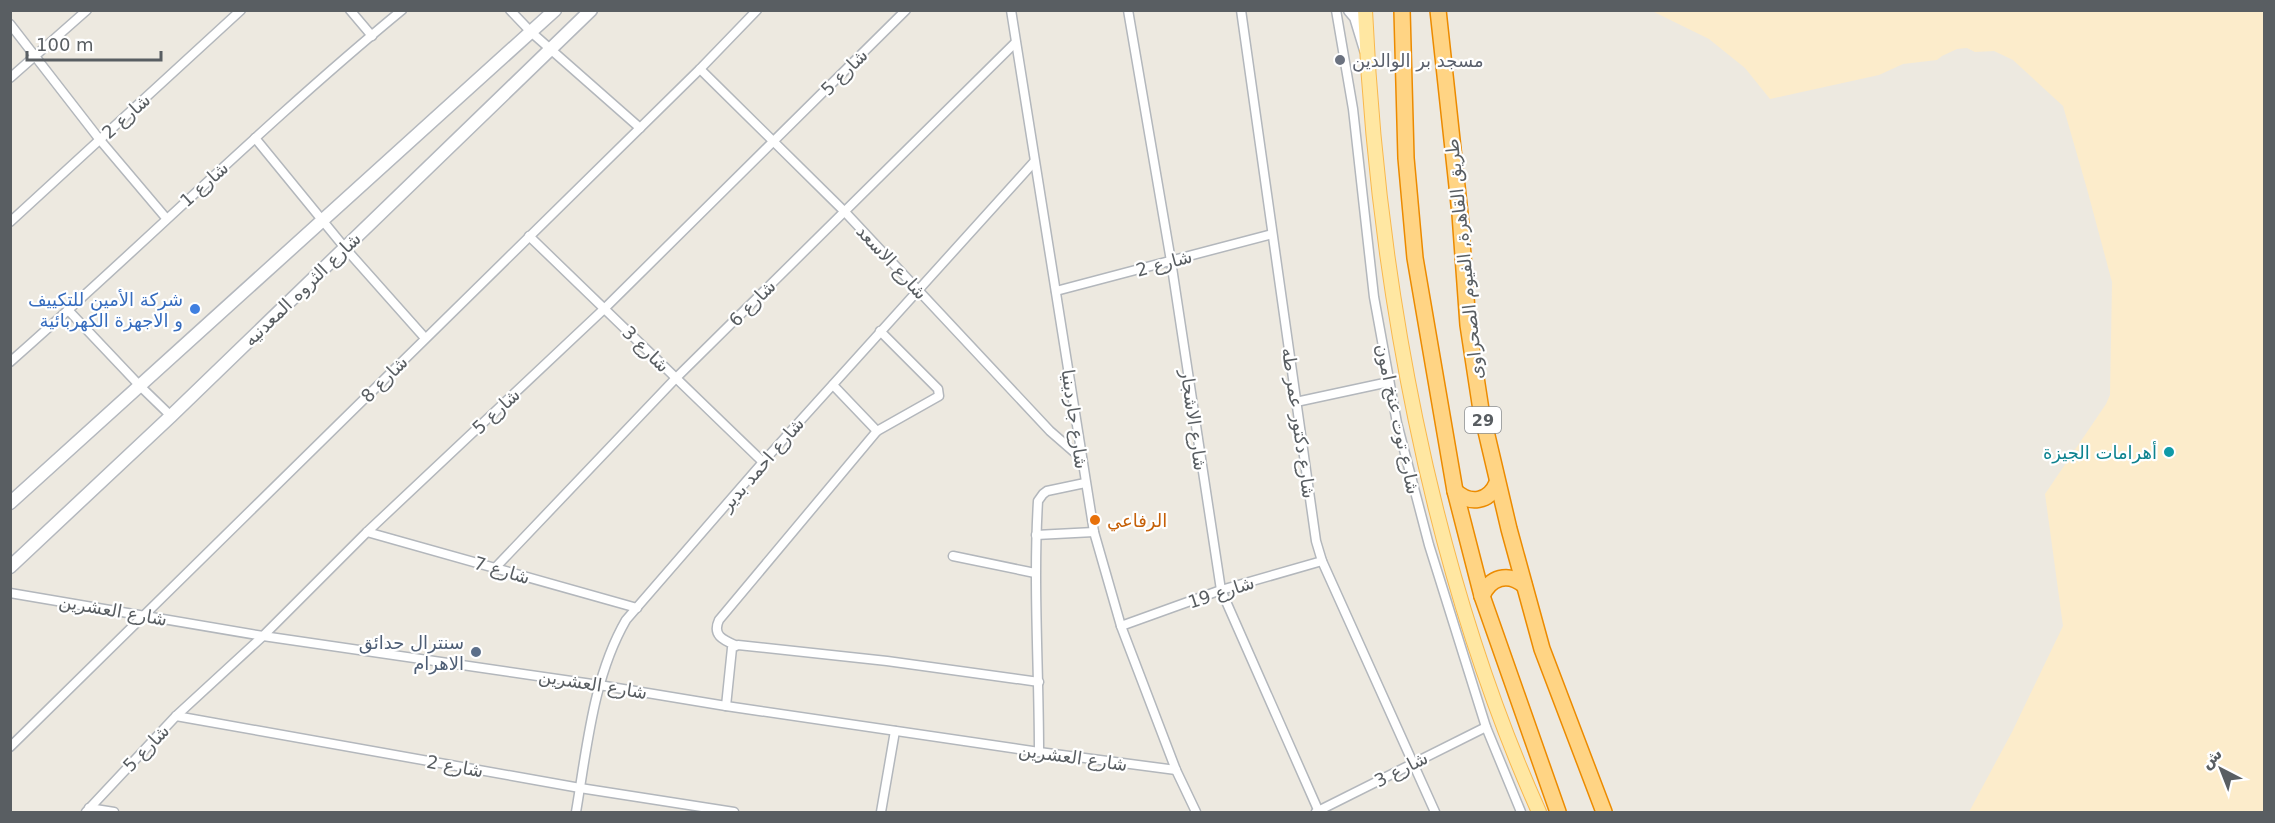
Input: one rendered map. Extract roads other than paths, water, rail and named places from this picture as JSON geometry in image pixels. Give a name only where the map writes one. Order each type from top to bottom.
[{"type":"highway","name":"29","points":[[1402,10],[1406,158],[1415,258],[1455,491],[1482,596],[1558,813]]},
{"type":"highway","name":"طريق القاهرة, الفيوم الصحراوى","points":[[1438,10],[1460,214],[1472,354],[1481,410],[1497,483],[1524,585],[1557,693],[1604,813]]},
{"type":"highway","points":[[1455,491],[1466,499],[1479,500],[1490,494],[1497,483]]},
{"type":"highway","points":[[1482,596],[1490,583],[1496,579],[1511,577],[1524,585]]},
{"type":"main road","points":[[1365,10],[1366,51],[1389,268],[1424,454],[1451,560],[1474,637],[1510,746],[1539,813]]},
{"type":"street","points":[[10,78],[87,10]]},
{"type":"street","name":"شارع 2","points":[[10,222],[241,10]]},
{"type":"street","points":[[350,10],[372,36]]},
{"type":"street","name":"شارع 1","points":[[10,362],[255,138],[402,10]]},
{"type":"street","points":[[510,10],[531,32],[639,128]]},
{"type":"street","name":"شارع الثروه المعدنيه","points":[[10,504],[555,10]]},
{"type":"street","name":"شارع الثروه المعدنيه","points":[[10,567],[171,416],[591,10]]},
{"type":"street","name":"شارع 8","points":[[10,747],[700,69],[757,10]]},
{"type":"street","name":"شارع 5","points":[[88,810],[176,716],[263,636],[367,532],[604,309],[906,10]]},
{"type":"street","name":"شارع جاردينيا","points":[[1011,10],[1094,532],[1121,626],[1176,770],[1196,813]]},
{"type":"street","name":"شارع الاشجار","points":[[1128,10],[1171,261],[1221,590],[1318,812]]},
{"type":"street","name":"شارع دكتور عمر طه","points":[[1241,10],[1312,518],[1322,561],[1435,813]]},
{"type":"street","name":"شارع توت عنخ امون","points":[[1336,10],[1353,109],[1368,254],[1389,382],[1417,505],[1486,728],[1521,813]]},
{"type":"street","points":[[1350,10],[1356,17],[1360,37],[1366,51]]},
{"type":"street","points":[[10,24],[100,140],[166,218]]},
{"type":"street","name":"شارع 6","points":[[495,568],[676,378],[1016,43]]},
{"type":"street","name":"شارع الاسعد","points":[[700,69],[844,212],[1050,431],[1081,458]]},
{"type":"street","points":[[255,138],[345,248],[425,338]]},
{"type":"street","name":"شارع احمد بدير","points":[[576,813],[599,685],[619,632],[626,620],[763,462],[1034,162]]},
{"type":"street","name":"شارع 2","points":[[1056,291],[1272,234]]},
{"type":"street","name":"شارع 3","points":[[529,236],[763,462]]},
{"type":"street","points":[[69,310],[171,416]]},
{"type":"street","points":[[880,332],[939,393],[936,399],[877,431],[719,620],[716,629],[720,638],[735,645],[887,661],[1039,682]]},
{"type":"street","points":[[1296,402],[1389,382]]},
{"type":"street","points":[[833,385],[877,431]]},
{"type":"street","points":[[1039,752],[1035,573],[1038,501],[1047,490],[1085,483]]},
{"type":"street","name":"شارع 7","points":[[367,532],[637,608]]},
{"type":"street","points":[[1036,535],[1094,532]]},
{"type":"street","points":[[952,556],[1035,573]]},
{"type":"street","name":"شارع 19","points":[[1121,626],[1221,590],[1322,561]]},
{"type":"street","name":"شارع العشرين","points":[[10,593],[263,636],[895,731],[1176,770]]},
{"type":"street","points":[[726,706],[732,651],[735,645]]},
{"type":"street","name":"شارع 2","points":[[176,716],[734,813]]},
{"type":"street","name":"شارع 3","points":[[1318,812],[1486,728]]},
{"type":"street","points":[[881,813],[895,731]]},
{"type":"street","points":[[88,810],[114,813]]},
{"type":"place","name":"مسجد بر الوالدين","points":[[1340,60]]},
{"type":"place","name":"شركة الأمين للتكييف و الاجهزة الكهربائية","points":[[195,309]]},
{"type":"place","name":"أهرامات الجيزة","points":[[2169,452]]},
{"type":"place","name":"الرفاعي","points":[[1095,520]]},
{"type":"place","name":"سنترال حدائق الاهرام","points":[[476,652]]}]
